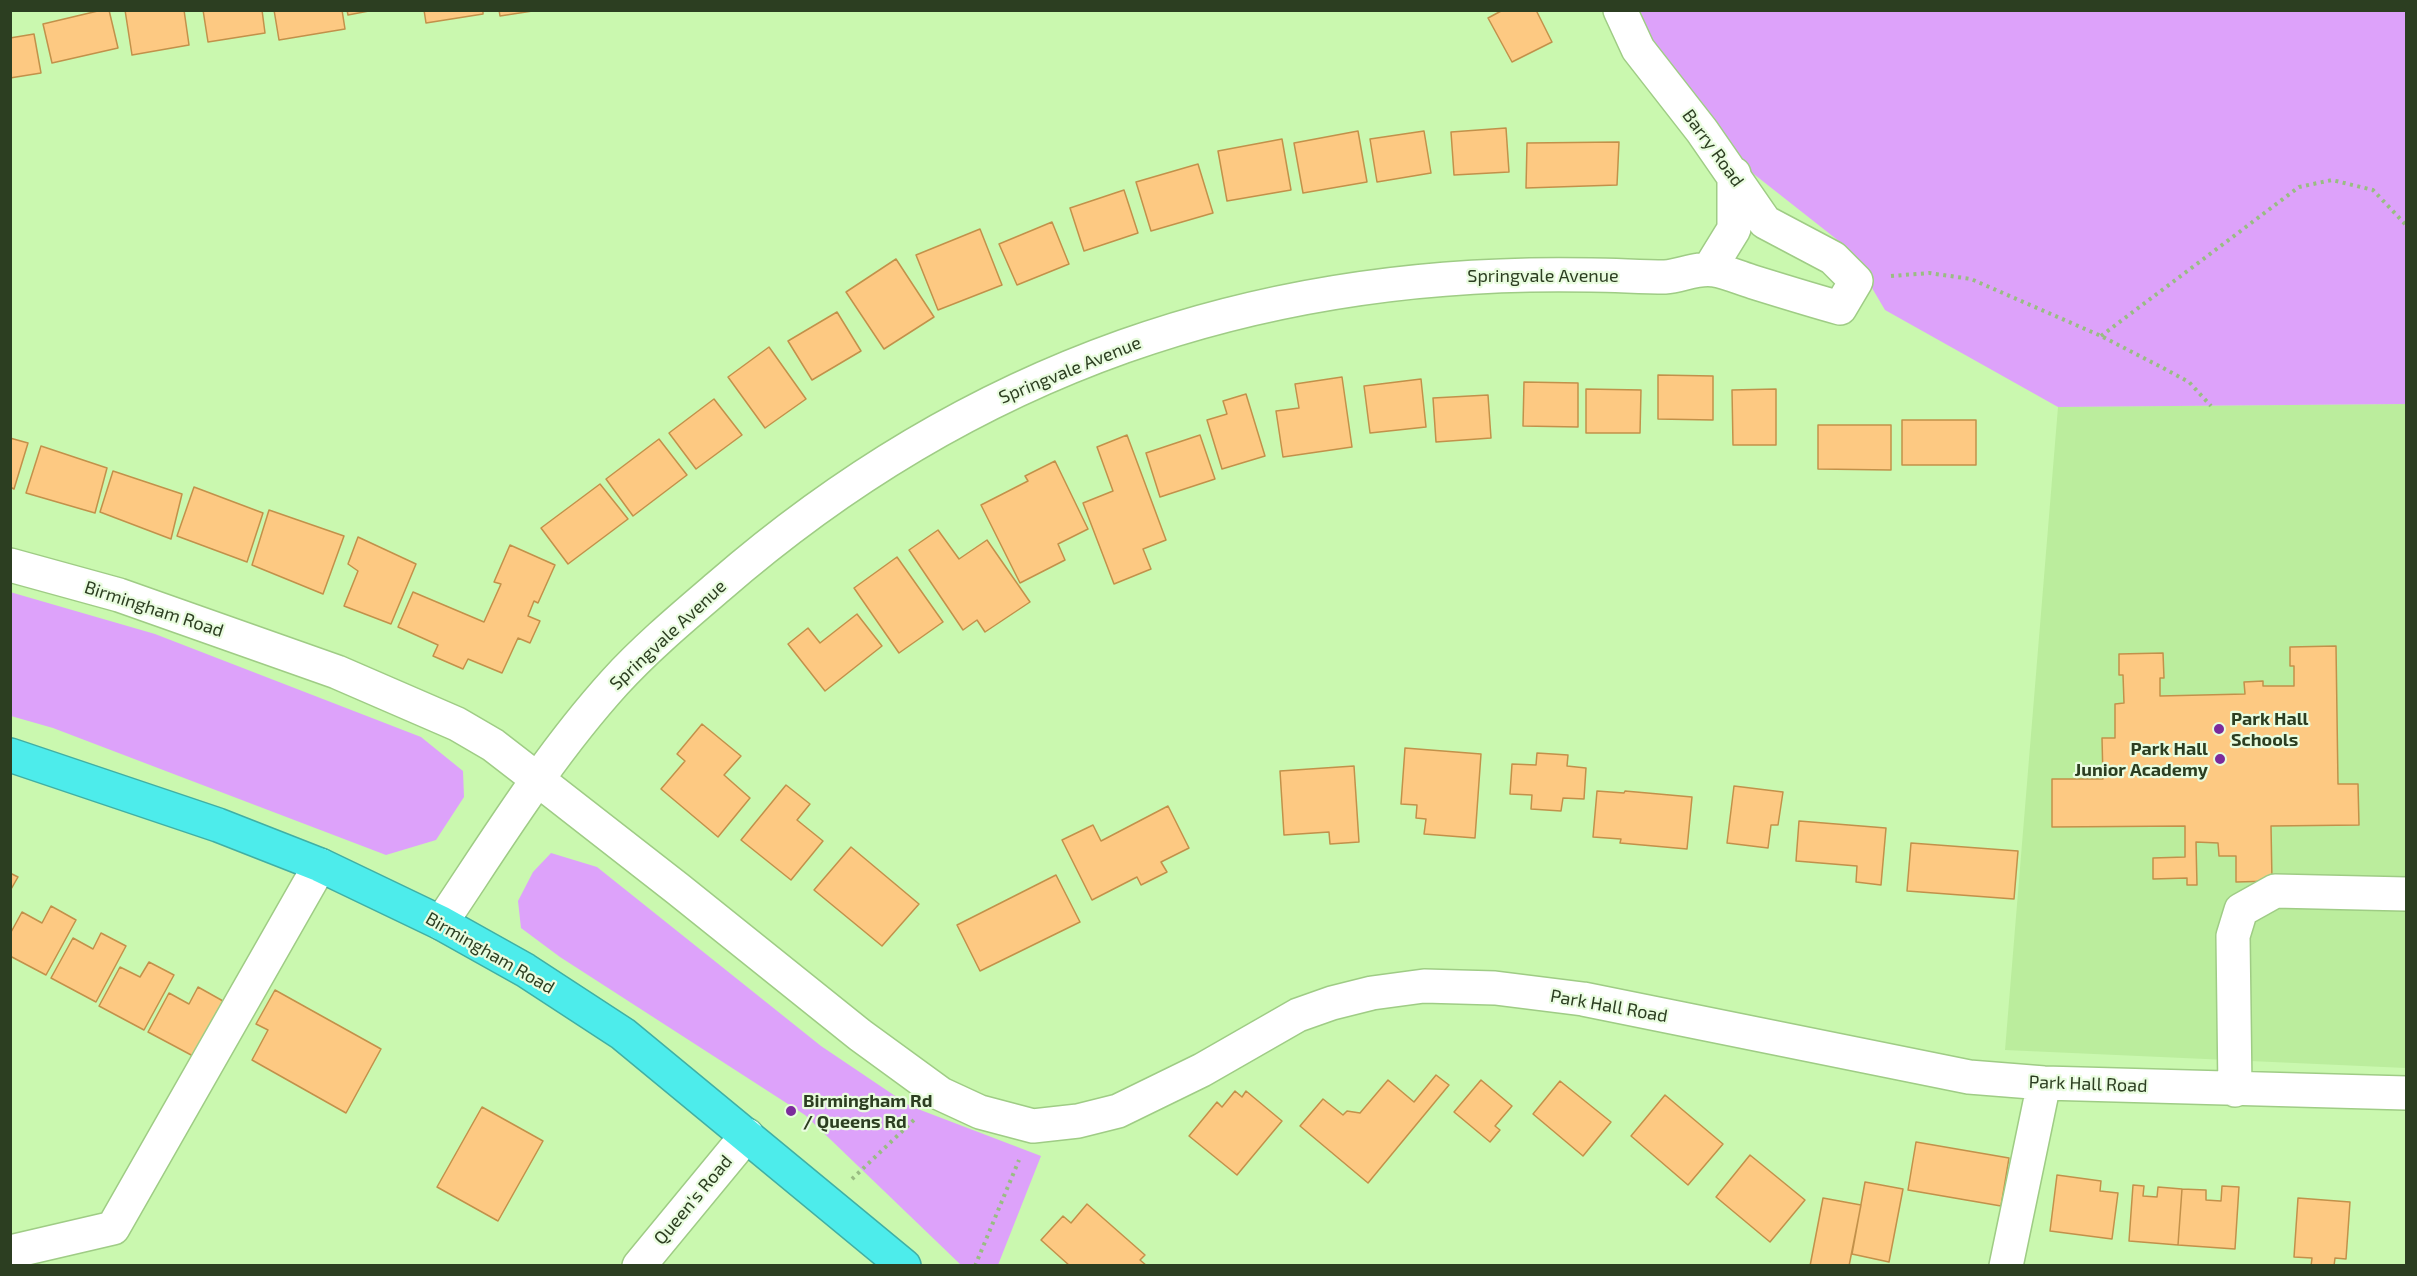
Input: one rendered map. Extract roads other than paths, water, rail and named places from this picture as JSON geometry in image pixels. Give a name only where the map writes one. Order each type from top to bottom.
[{"type":"highway","name":"Birmingham Road","points":[[10,755],[218,825],[320,865],[441,923],[525,970],[623,1034],[904,1266]]},
{"type":"street","name":"Barry Road","points":[[1620,10],[1638,49],[1734,174],[1765,222],[1833,258]]},
{"type":"street","points":[[1710,268],[1734,229],[1734,174]]},
{"type":"street","name":"Springvale Avenue","points":[[441,923],[537,779],[615,682],[696,605],[755,554],[817,507],[881,463],[948,424],[1018,389],[1089,358],[1163,332],[1238,311],[1310,295],[1458,276],[1531,273],[1669,277],[1710,268],[1840,308],[1856,281],[1833,258]]},
{"type":"street","name":"Birmingham Road","points":[[10,565],[119,596],[337,672],[457,724],[493,745],[860,1035]]},
{"type":"street","points":[[10,1252],[113,1228],[320,865]]},
{"type":"street","points":[[2235,1090],[2234,936],[2241,909],[2275,891],[2406,894]]},
{"type":"street","name":"Park Hall Road","points":[[860,1035],[941,1094],[980,1112],[1034,1126],[1078,1121],[1118,1111],[1202,1070],[1298,1015],[1332,1003],[1372,993],[1424,986],[1495,988],[1583,999],[1969,1077],[2044,1083],[2235,1090],[2406,1093]]},
{"type":"street","points":[[2006,1266],[2044,1083]]},
{"type":"street","name":"Queen's Road","points":[[639,1266],[747,1135]]},
{"type":"place","name":"Park Hall Schools","points":[[2219,729]]},
{"type":"place","name":"Park Hall Junior Academy","points":[[2220,759]]},
{"type":"place","name":"Birmingham Rd / Queens Rd","points":[[791,1111]]}]
